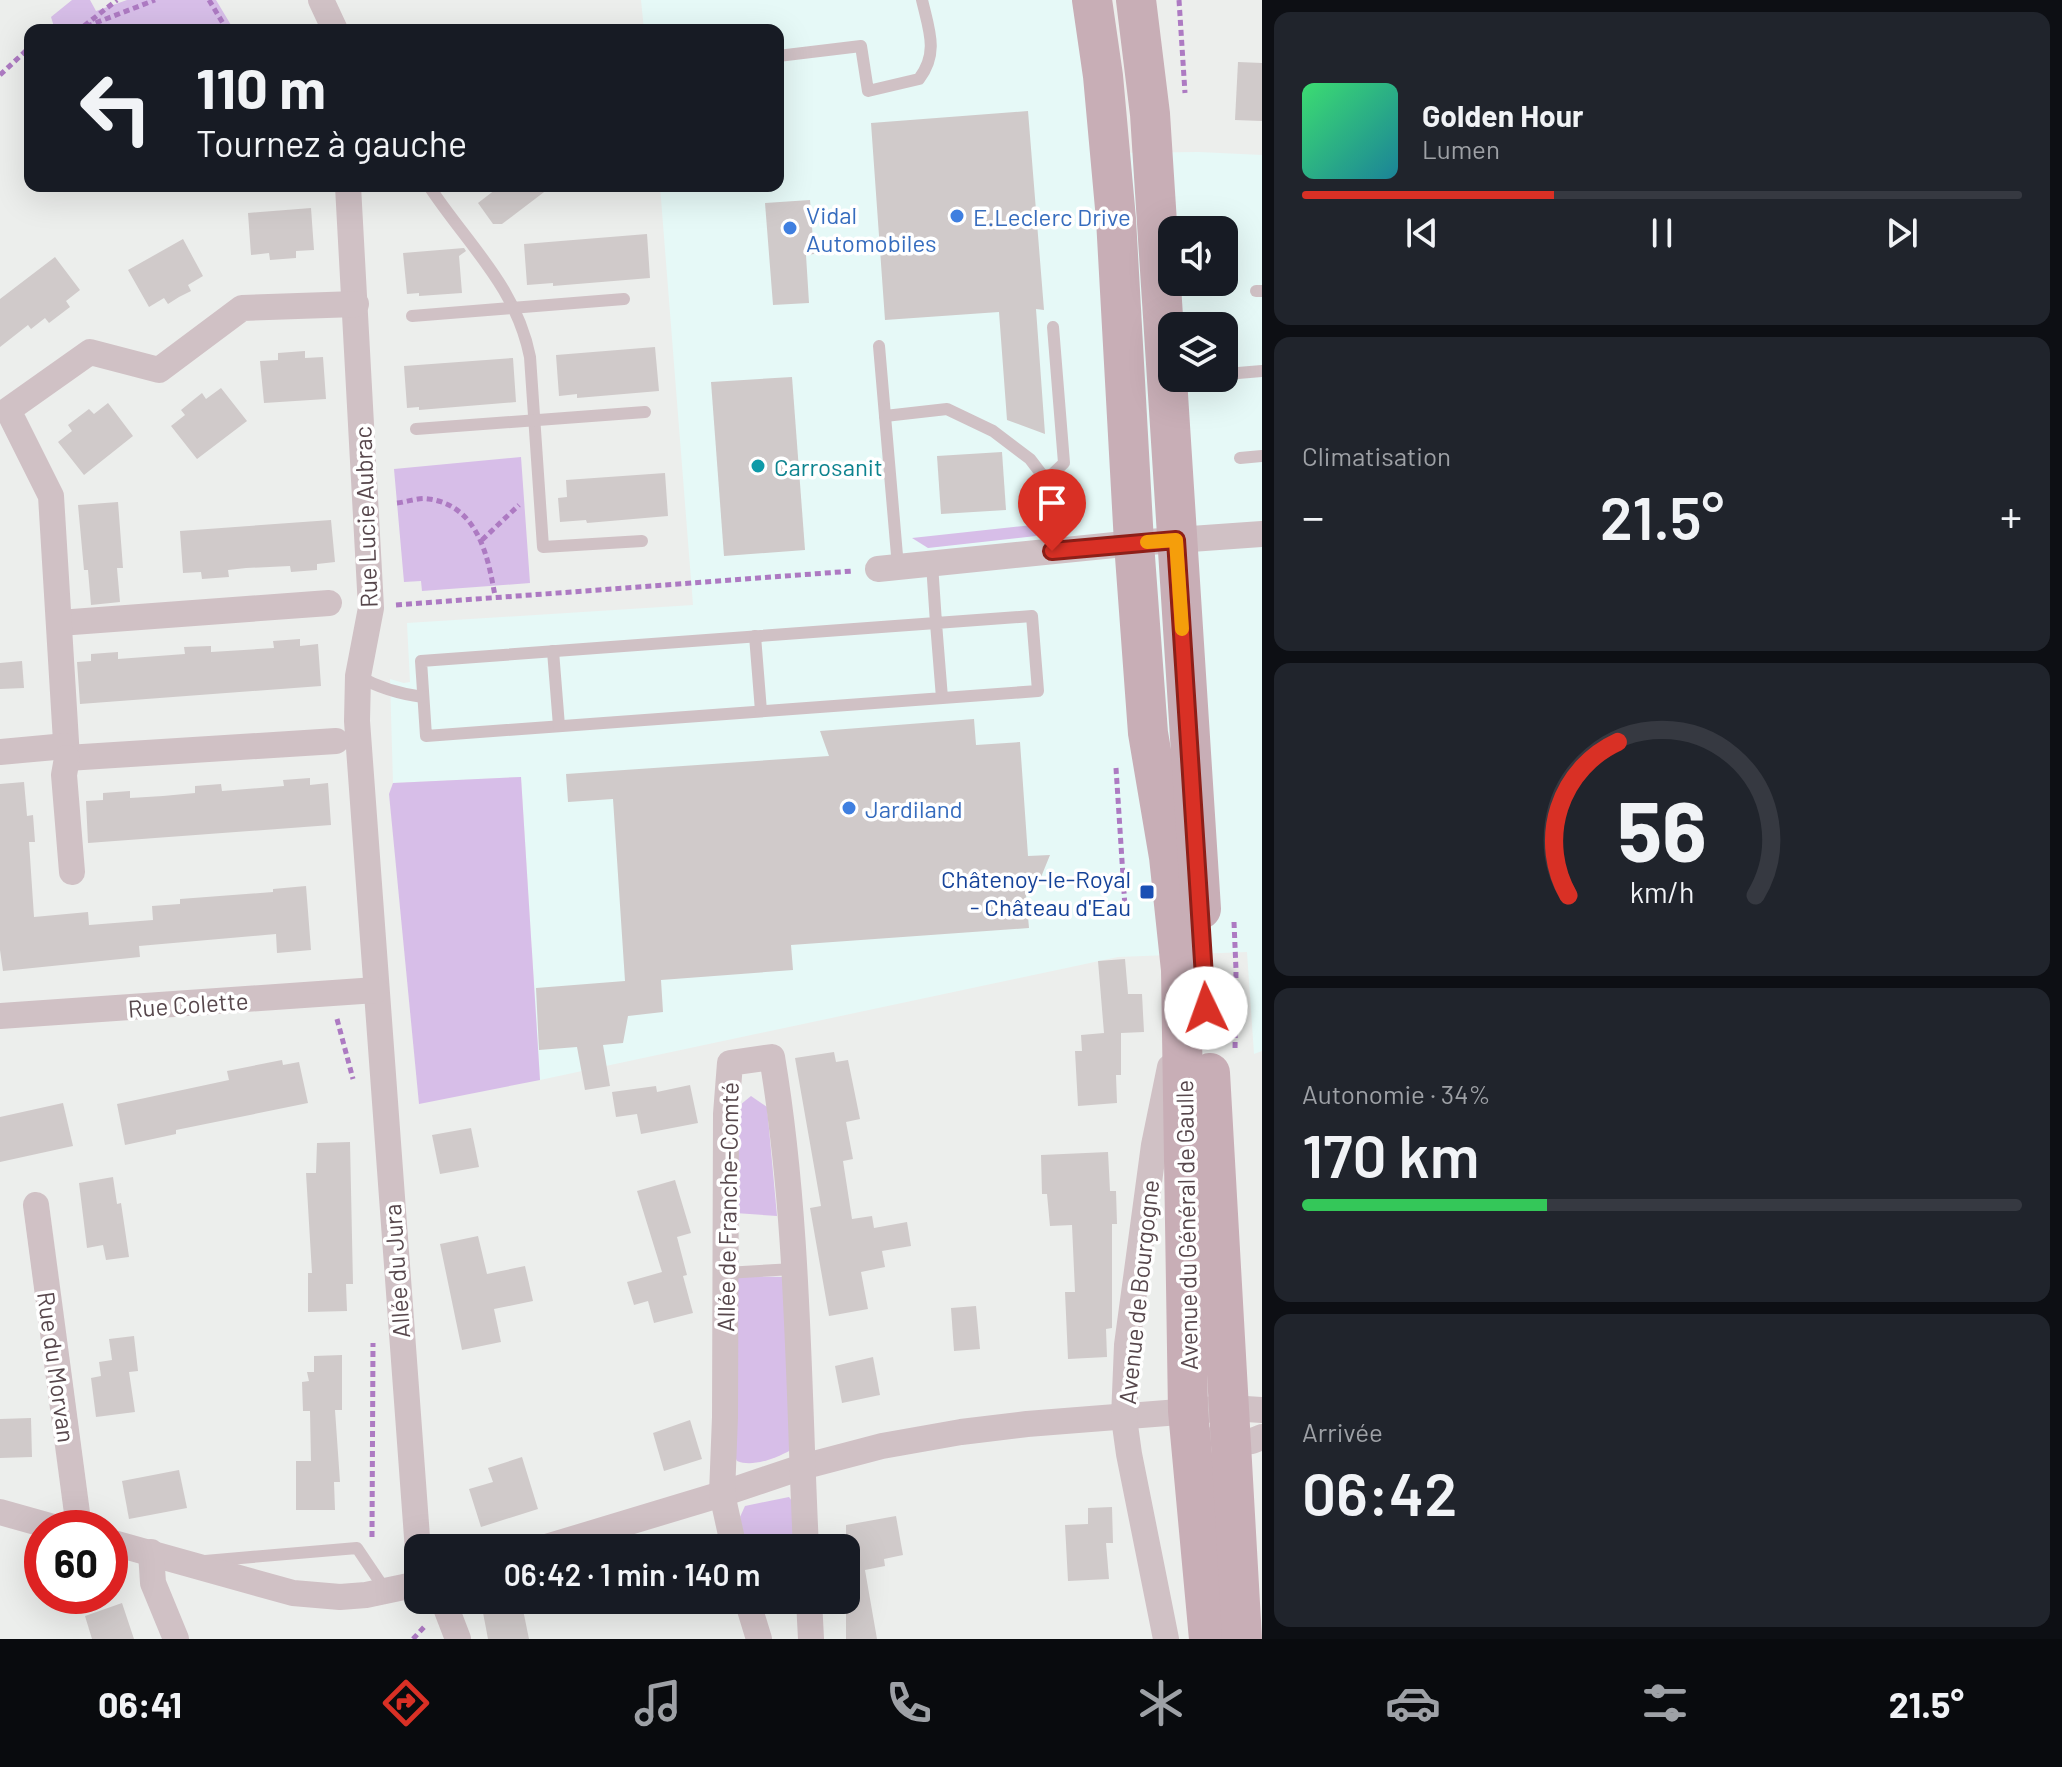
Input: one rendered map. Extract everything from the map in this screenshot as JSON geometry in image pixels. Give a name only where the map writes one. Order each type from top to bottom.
[{"type":"main road","name":"Avenue du Général de Gaulle","points":[[1092,0],[1103,76],[1115,206],[1148,733],[1169,857],[1183,993],[1188,1411],[1209,1639]]},
{"type":"main road","name":"Avenue du Général de Gaulle","points":[[1136,0],[1150,114],[1176,540],[1246,1425],[1242,1639]]},
{"type":"street","points":[[321,0],[332,24]]},
{"type":"street","name":"Rue Lucie Aubrac","points":[[348,192],[371,608],[358,676],[357,721],[376,990]]},
{"type":"street","points":[[72,872],[64,775],[66,752],[51,496],[4,405],[90,352],[159,370],[242,308],[356,304]]},
{"type":"street","points":[[888,568],[1134,543],[1262,534]]},
{"type":"street","points":[[59,623],[329,603]]},
{"type":"street","points":[[0,752],[336,741]]},
{"type":"street","name":"Rue Colette","points":[[0,1016],[376,990]]},
{"type":"street","name":"Allée du Jura","points":[[376,990],[417,1534]]},
{"type":"street","name":"Avenue de Bourgogne","points":[[1166,1639],[1124,1418],[1127,1345],[1152,1161],[1183,993]]},
{"type":"street","name":"Allée de Franche-Comté","points":[[731,1534],[722,1494],[726,1114],[730,1063],[772,1057],[779,1097],[794,1269],[801,1370],[805,1534]]},
{"type":"street","name":"Rue du Morvan","points":[[36,1205],[77,1510]]},
{"type":"street","points":[[589,1534],[802,1467],[882,1446],[961,1432],[1188,1411],[1246,1425]]},
{"type":"street","points":[[0,1512],[24,1519]]},
{"type":"street","points":[[128,1546],[293,1593],[340,1597],[404,1587]]},
{"type":"street","points":[[151,1552],[153,1583],[176,1639]]},
{"type":"street","points":[[448,1614],[458,1639]]},
{"type":"street","points":[[751,1614],[759,1639]]},
{"type":"street","points":[[810,1614],[811,1639]]},
{"type":"lane","points":[[784,55],[861,46],[868,91],[919,79],[930,65],[932,47],[922,0]]},
{"type":"lane","points":[[434,192],[489,264],[525,331],[530,357],[543,547],[642,541]]},
{"type":"lane","points":[[412,316],[624,299]]},
{"type":"lane","points":[[1046,480],[1064,463],[1053,327]]},
{"type":"lane","points":[[879,346],[885,416],[888,568]]},
{"type":"lane","points":[[1238,373],[1262,371]]},
{"type":"lane","points":[[885,416],[947,409],[993,431],[1030,459],[1046,480],[1052,551]]},
{"type":"lane","points":[[416,429],[645,412]]},
{"type":"lane","points":[[1240,458],[1262,456]]},
{"type":"lane","points":[[932,564],[942,698]]},
{"type":"lane","points":[[1032,616],[1038,691],[426,736],[421,661],[936,623],[1032,616]]},
{"type":"lane","points":[[755,636],[761,711]]},
{"type":"lane","points":[[553,651],[559,726]]},
{"type":"lane","points":[[358,676],[404,695],[423,697]]},
{"type":"lane","points":[[725,1273],[794,1269]]},
{"type":"lane","points":[[189,1562],[357,1548],[386,1591]]},
{"type":"path","points":[[86,24],[117,0]]},
{"type":"path","points":[[92,24],[155,0]]},
{"type":"path","points":[[209,0],[223,24]]},
{"type":"path","points":[[0,75],[24,53]]},
{"type":"path","points":[[397,503],[428,498],[448,506],[469,521],[482,540],[495,596]]},
{"type":"path","points":[[482,540],[524,500]]},
{"type":"path","points":[[371,608],[888,568]]},
{"type":"shaded area","points":[[72,0],[90,0],[96,11],[127,0],[216,0],[230,24],[53,24],[51,17]]},
{"type":"shaded area","points":[[641,0],[1092,0],[1110,153],[1262,155],[1262,1051],[1254,1054],[1247,952],[1118,957],[540,1080],[521,777],[393,783],[390,679],[410,682],[407,623],[693,605],[660,192],[784,192],[784,24],[643,24]]},
{"type":"shaded area","points":[[521,457],[530,583],[422,591],[421,581],[404,582],[394,469]]},
{"type":"shaded area","points":[[1033,525],[1038,530],[1036,536],[928,548],[912,538]]},
{"type":"shaded area","points":[[521,777],[540,1080],[419,1104],[389,794],[393,783]]},
{"type":"shaded area","points":[[751,1096],[767,1107],[777,1216],[735,1213],[734,1110]]},
{"type":"shaded area","points":[[733,1276],[784,1277],[794,1448],[774,1458],[751,1463],[737,1461],[732,1451]]},
{"type":"shaded area","points":[[789,1497],[798,1509],[799,1534],[743,1534],[740,1517],[745,1506]]},
{"type":"building","points":[[1238,62],[1262,63],[1262,121],[1235,120]]},
{"type":"building","name":"E.Leclerc Drive","points":[[1028,111],[1044,310],[1036,309],[1045,434],[1007,420],[999,312],[885,320],[871,123]]},
{"type":"building","points":[[492,192],[544,192],[502,224],[493,224],[478,203]]},
{"type":"building","name":"Vidal Automobiles","points":[[810,200],[814,254],[806,255],[809,303],[773,305],[765,203]]},
{"type":"building","points":[[311,208],[314,250],[296,251],[296,258],[270,260],[269,253],[251,255],[248,213]]},
{"type":"building","points":[[647,234],[650,278],[553,286],[553,283],[527,285],[524,244]]},
{"type":"building","points":[[183,239],[203,276],[188,285],[191,291],[168,304],[164,298],[149,307],[128,270]]},
{"type":"building","points":[[464,248],[466,251],[459,256],[462,293],[407,294],[403,253]]},
{"type":"building","points":[[55,257],[80,290],[66,301],[70,307],[49,323],[45,318],[31,329],[28,325],[0,347],[0,299]]},
{"type":"building","points":[[655,347],[659,391],[577,398],[577,394],[559,396],[556,355]]},
{"type":"building","points":[[305,351],[305,358],[323,357],[326,399],[264,403],[260,361],[278,360],[278,353]]},
{"type":"building","points":[[513,358],[516,402],[419,410],[419,407],[407,408],[404,366]]},
{"type":"building","name":"Carrosanit","points":[[792,377],[805,550],[724,556],[711,382]]},
{"type":"building","points":[[221,388],[247,421],[197,459],[171,426],[185,415],[181,410],[202,393],[206,399]]},
{"type":"building","points":[[108,403],[133,436],[84,475],[58,442],[72,431],[68,425],[89,409],[94,414]]},
{"type":"building","points":[[1002,452],[1006,510],[941,514],[937,456]]},
{"type":"building","points":[[665,473],[668,516],[587,523],[586,520],[560,522],[558,498],[567,497],[566,480]]},
{"type":"building","points":[[118,502],[123,568],[117,568],[120,602],[91,605],[88,570],[84,570],[78,505]]},
{"type":"building","points":[[331,520],[335,562],[317,564],[317,570],[291,572],[290,566],[246,568],[228,570],[229,577],[202,579],[201,572],[183,573],[180,531]]},
{"type":"building","points":[[300,639],[300,646],[318,644],[321,686],[80,704],[77,662],[91,661],[91,654],[118,652],[118,659],[185,654],[184,647],[211,646],[211,652],[274,648],[273,641]]},
{"type":"building","points":[[22,661],[24,688],[0,689],[0,663]]},
{"type":"building","name":"Jardiland","points":[[974,719],[976,745],[1020,742],[1028,856],[1050,855],[1039,882],[1025,883],[1029,928],[791,945],[793,970],[661,980],[663,1012],[628,1016],[623,1043],[603,1045],[610,1086],[585,1090],[577,1047],[539,1050],[536,988],[625,981],[613,799],[568,802],[566,774],[829,756],[820,731]]},
{"type":"building","points":[[310,778],[310,785],[328,783],[331,825],[88,843],[86,801],[103,800],[103,793],[130,791],[130,798],[163,796],[195,793],[195,786],[221,784],[222,791],[284,786],[283,780]]},
{"type":"building","points":[[24,782],[27,816],[33,815],[35,842],[29,842],[34,917],[88,912],[89,925],[153,920],[152,906],[180,904],[180,899],[273,892],[273,889],[306,886],[311,950],[277,953],[276,934],[139,946],[140,957],[3,971],[0,950],[0,784]]},
{"type":"building","points":[[1125,959],[1128,994],[1142,994],[1144,1032],[1121,1033],[1121,1075],[1116,1075],[1117,1103],[1078,1106],[1075,1051],[1082,1051],[1081,1035],[1104,1033],[1098,961]]},
{"type":"building","points":[[834,1052],[836,1062],[848,1060],[860,1119],[846,1122],[853,1159],[843,1161],[852,1219],[872,1216],[874,1228],[907,1222],[911,1246],[882,1251],[885,1267],[861,1272],[868,1309],[829,1316],[810,1208],[821,1206],[795,1058]]},
{"type":"building","points":[[282,1060],[283,1065],[299,1062],[308,1103],[176,1130],[176,1134],[125,1145],[117,1104],[229,1080],[227,1071]]},
{"type":"building","points":[[690,1085],[698,1123],[641,1134],[637,1114],[616,1117],[612,1092],[656,1086],[657,1092]]},
{"type":"building","points":[[63,1103],[73,1146],[0,1162],[0,1117]]},
{"type":"building","points":[[471,1128],[479,1167],[440,1174],[432,1135]]},
{"type":"building","points":[[350,1142],[353,1284],[346,1284],[347,1311],[308,1312],[308,1273],[312,1273],[306,1173],[316,1173],[317,1143]]},
{"type":"building","points":[[1108,1152],[1110,1191],[1116,1191],[1117,1224],[1112,1224],[1112,1328],[1106,1329],[1107,1357],[1068,1359],[1065,1292],[1075,1292],[1072,1225],[1050,1226],[1047,1194],[1042,1194],[1041,1155]]},
{"type":"building","points":[[113,1177],[117,1204],[121,1203],[129,1257],[106,1260],[103,1245],[87,1248],[79,1183]]},
{"type":"building","points":[[675,1180],[691,1233],[677,1237],[693,1313],[654,1323],[648,1301],[634,1305],[627,1282],[662,1272],[637,1191]]},
{"type":"building","points":[[478,1236],[487,1274],[525,1266],[533,1301],[494,1309],[501,1342],[462,1350],[440,1244]]},
{"type":"building","points":[[976,1306],[980,1349],[954,1351],[951,1308]]},
{"type":"building","points":[[134,1336],[138,1371],[129,1372],[135,1412],[96,1417],[91,1378],[101,1376],[99,1362],[112,1360],[109,1339]]},
{"type":"building","points":[[342,1355],[342,1410],[335,1410],[340,1482],[334,1482],[335,1510],[296,1510],[296,1461],[311,1461],[310,1411],[303,1411],[302,1382],[309,1381],[307,1372],[314,1372],[314,1356]]},
{"type":"building","points":[[873,1357],[880,1395],[842,1403],[835,1366]]},
{"type":"building","points":[[31,1418],[32,1457],[0,1458],[0,1419]]},
{"type":"building","points":[[690,1420],[702,1459],[664,1471],[653,1433]]},
{"type":"building","points":[[522,1457],[538,1509],[481,1527],[469,1489],[493,1482],[488,1468]]},
{"type":"building","points":[[179,1470],[187,1508],[129,1519],[122,1481]]},
{"type":"building","points":[[1112,1507],[1113,1543],[1106,1543],[1109,1579],[1068,1581],[1065,1525],[1088,1524],[1088,1508]]},
{"type":"building","points":[[896,1516],[903,1555],[884,1559],[885,1566],[865,1570],[877,1639],[846,1639],[846,1614],[860,1614],[860,1534],[846,1534],[846,1525]]},
{"type":"building","points":[[126,1614],[134,1639],[92,1639],[85,1616]]},
{"type":"building","points":[[483,1614],[524,1614],[529,1639],[488,1639]]},
{"type":"slow traffic","points":[[1147,542],[1176,540],[1182,629]]},
{"type":"place","name":"E.Leclerc Drive","points":[[957,216]]},
{"type":"place","name":"Vidal Automobiles","points":[[790,228]]},
{"type":"place","name":"Carrosanit","points":[[758,466]]},
{"type":"place","name":"Jardiland","points":[[849,808]]},
{"type":"place","name":"Châtenoy-le-Royal - Château d'Eau","points":[[1147,892]]},
{"type":"route","points":[[1052,551],[1176,540],[1206,1008]]}]
